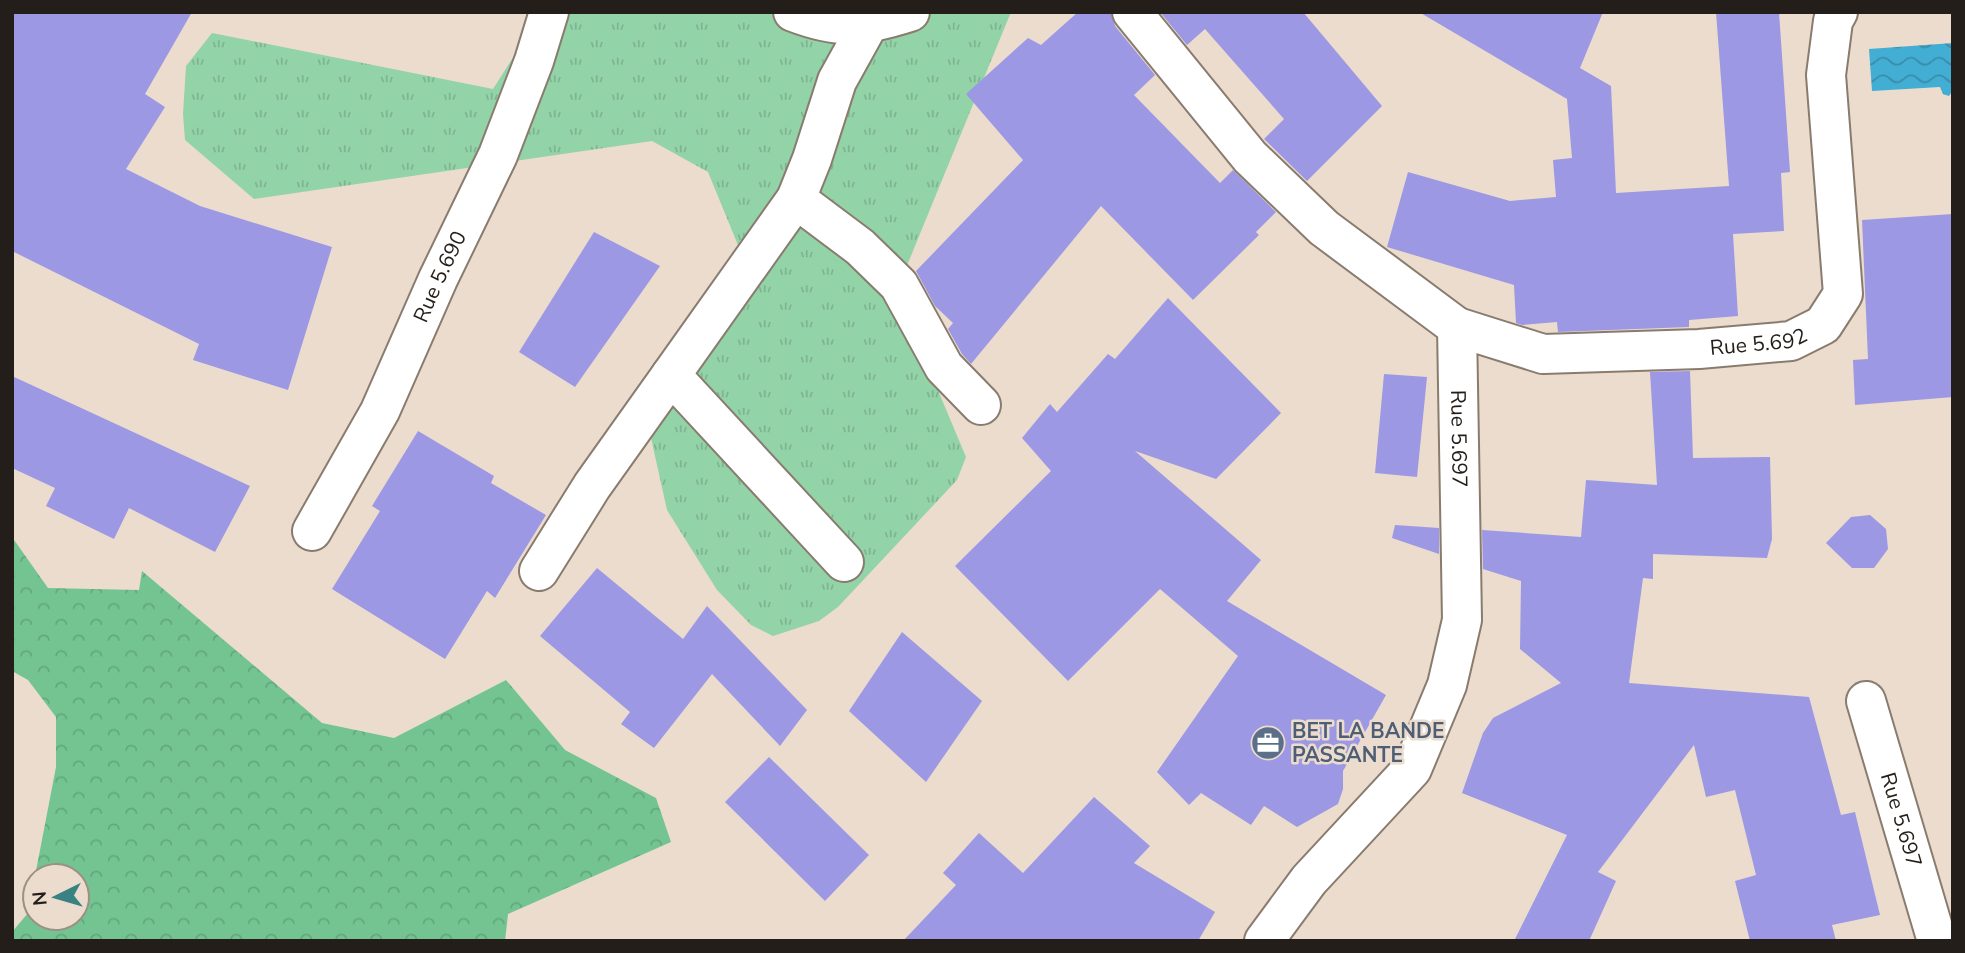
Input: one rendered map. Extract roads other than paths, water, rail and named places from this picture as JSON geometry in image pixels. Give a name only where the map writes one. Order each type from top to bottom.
[{"type":"street","name":"Rue 5.690","points":[[312,531],[380,411],[438,279],[498,155],[534,61],[549,12]]},
{"type":"street","points":[[793,12],[822,23],[868,24],[910,12]]},
{"type":"street","points":[[1132,12],[1260,166],[1324,228],[1457,327]]},
{"type":"street","name":"Rue 5.692","points":[[1457,327],[1543,354],[1699,349],[1791,341],[1823,325],[1843,294],[1826,75],[1833,21],[1838,12]]},
{"type":"street","points":[[538,571],[592,486],[796,199],[837,81],[868,24]]},
{"type":"street","points":[[796,199],[860,247],[899,285],[944,366],[981,405]]},
{"type":"street","name":"Rue 5.697","points":[[1264,941],[1310,880],[1412,769],[1447,685],[1462,620],[1457,327]]},
{"type":"street","points":[[671,375],[725,430],[844,562]]},
{"type":"street","name":"Rue 5.697","points":[[1866,701],[1937,941]]},
{"type":"water","points":[[1953,43],[1953,90],[1949,96],[1943,94],[1940,87],[1872,91],[1869,49]]},
{"type":"place","name":"BET LA BANDE PASSANTE","points":[[1268,743]]}]
